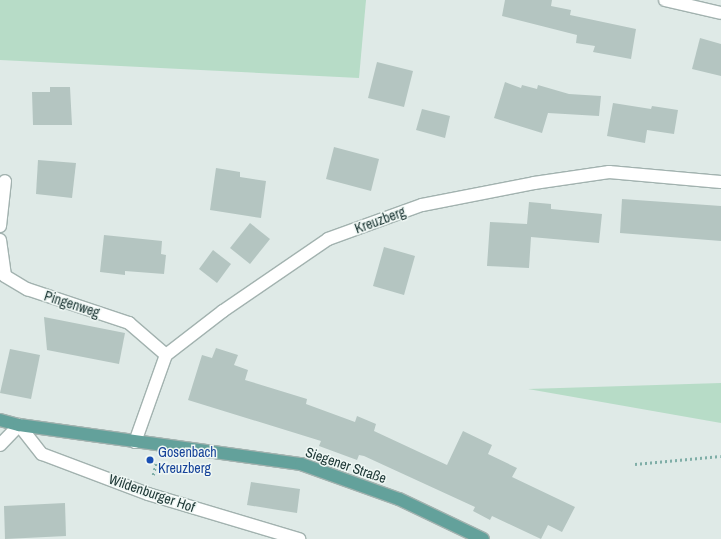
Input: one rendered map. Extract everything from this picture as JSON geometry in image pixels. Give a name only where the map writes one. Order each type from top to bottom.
[{"type":"main road","name":"Siegener Straße","points":[[0,420],[18,425],[301,464],[399,499],[483,539]]},
{"type":"street","points":[[665,0],[721,13]]},
{"type":"street","name":"Kreuzberg","points":[[166,355],[223,310],[328,239],[422,205],[534,183],[608,172],[721,182]]},
{"type":"street","points":[[0,226],[5,181]]},
{"type":"street","name":"Pingenweg","points":[[0,240],[5,276],[26,289],[129,323],[166,355]]},
{"type":"street","points":[[135,442],[166,355]]},
{"type":"street","points":[[0,445],[18,425]]},
{"type":"street","name":"Wildenburger Hof","points":[[18,425],[42,454],[148,494],[299,539]]},
{"type":"path","points":[[148,494],[160,445]]},
{"type":"path","points":[[634,464],[721,456]]},
{"type":"green space","points":[[0,0],[366,0],[359,78],[0,60]]},
{"type":"green space","points":[[721,383],[721,423],[528,389]]},
{"type":"building","points":[[505,0],[552,0],[551,6],[571,10],[570,15],[636,29],[631,59],[593,52],[595,46],[576,43],[577,35],[502,16]]},
{"type":"building","points":[[700,38],[721,44],[721,76],[692,69]]},
{"type":"building","points":[[377,62],[413,71],[404,107],[368,98]]},
{"type":"building","points":[[505,82],[521,88],[522,85],[537,89],[538,85],[569,94],[601,96],[599,116],[548,113],[542,133],[494,118]]},
{"type":"building","points":[[50,87],[70,87],[72,125],[33,125],[32,92],[50,92]]},
{"type":"building","points":[[613,103],[651,109],[652,106],[678,110],[674,134],[647,130],[645,143],[607,136]]},
{"type":"building","points":[[422,109],[450,116],[445,138],[416,130]]},
{"type":"building","points":[[334,147],[379,159],[371,191],[326,179]]},
{"type":"building","points":[[38,160],[76,163],[72,198],[36,194]]},
{"type":"building","points":[[216,168],[240,172],[240,177],[266,181],[261,218],[210,210]]},
{"type":"building","points":[[622,199],[721,206],[721,241],[620,233]]},
{"type":"building","points":[[529,202],[551,204],[551,209],[602,214],[599,243],[531,237],[529,268],[487,266],[490,222],[527,224]]},
{"type":"building","points":[[250,223],[270,239],[250,264],[230,248]]},
{"type":"building","points":[[104,235],[162,241],[161,254],[166,255],[164,274],[125,271],[125,275],[100,272]]},
{"type":"building","points":[[384,247],[415,256],[404,295],[373,286]]},
{"type":"building","points":[[213,250],[231,264],[217,283],[199,269]]},
{"type":"building","points":[[44,317],[125,333],[119,364],[47,350]]},
{"type":"building","points":[[216,348],[238,355],[234,365],[248,370],[245,380],[307,399],[306,404],[355,422],[357,416],[376,424],[374,431],[447,465],[463,431],[492,445],[488,454],[517,468],[512,477],[575,507],[562,532],[548,525],[541,539],[492,516],[490,520],[473,511],[475,507],[364,456],[359,455],[357,460],[319,446],[321,441],[188,400],[202,355],[212,358]]},
{"type":"building","points":[[10,349],[40,355],[31,399],[0,393]]},
{"type":"building","points":[[251,482],[300,489],[297,513],[247,505]]},
{"type":"building","points":[[65,503],[66,536],[5,539],[4,506]]},
{"type":"place","name":"Gosenbach Kreuzberg","points":[[150,460]]}]
